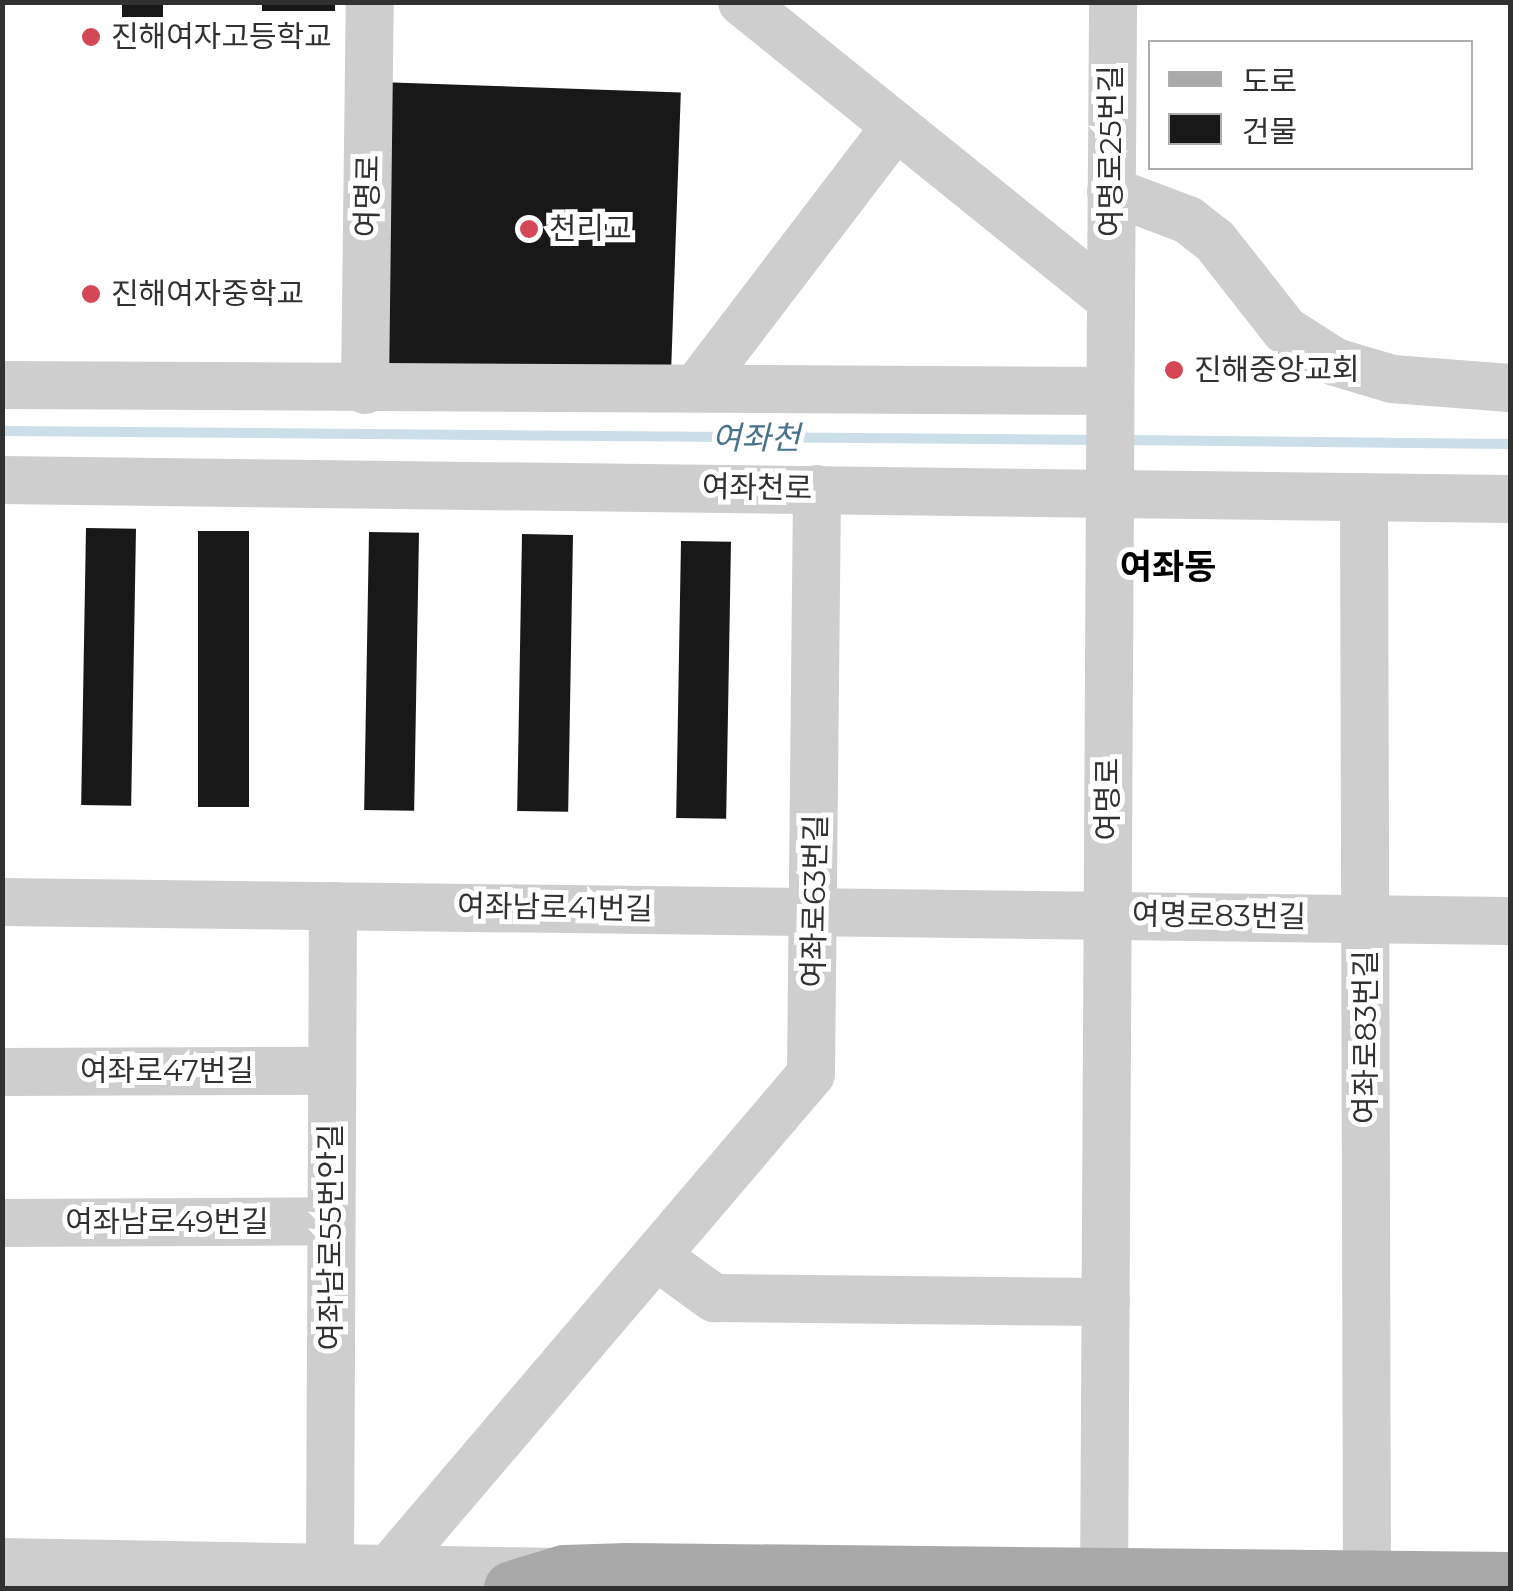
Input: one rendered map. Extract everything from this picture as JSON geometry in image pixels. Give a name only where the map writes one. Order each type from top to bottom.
[{"type":"main road","points":[[511,1588],[564,1572],[758,1580],[1104,1574],[1367,1583],[1510,1579]]},
{"type":"street","name":"여명로","points":[[366,390],[370,2]]},
{"type":"street","points":[[742,2],[1110,300]]},
{"type":"street","name":"여명로25번길","points":[[1110,300],[1112,2]]},
{"type":"street","points":[[697,387],[896,126]]},
{"type":"street","points":[[1111,192],[1188,220],[1215,240],[1285,330],[1335,362],[1392,379],[1510,388]]},
{"type":"street","name":"여명로","points":[[1104,1574],[1110,300]]},
{"type":"street","points":[[2,385],[366,390],[697,387],[1110,391]]},
{"type":"street","name":"여좌천로","points":[[2,480],[1510,499]]},
{"type":"street","name":"여좌로63번길","points":[[389,1569],[811,1074],[817,911],[817,489]]},
{"type":"street","name":"여좌로83번길","points":[[1364,497],[1367,1583]]},
{"type":"street","name":"여좌남로41번길","points":[[2,902],[1108,914]]},
{"type":"street","name":"여좌남로55번안길","points":[[330,1568],[333,906]]},
{"type":"street","name":"여명로83번길","points":[[1108,914],[1510,922]]},
{"type":"street","name":"여좌로47번길","points":[[2,1072],[332,1071]]},
{"type":"street","name":"여좌남로49번길","points":[[2,1223],[331,1221]]},
{"type":"street","points":[[656,1256],[714,1298],[1106,1302]]},
{"type":"street","points":[[2,1562],[564,1572]]},
{"type":"building","points":[[122,2],[163,2],[163,17],[122,17]]},
{"type":"building","points":[[262,2],[335,2],[335,11],[262,11]]},
{"type":"building","name":"천리교","points":[[378,82],[681,93],[671,378],[368,368]]},
{"type":"building","points":[[86,528],[136,529],[131,806],[81,805]]},
{"type":"building","points":[[198,531],[249,531],[249,807],[198,807]]},
{"type":"building","points":[[369,532],[419,533],[414,811],[364,810]]},
{"type":"building","points":[[522,534],[573,535],[568,812],[517,811]]},
{"type":"building","points":[[681,541],[731,542],[726,819],[676,818]]},
{"type":"waterway","name":"여좌천","points":[[2,431],[1100,440]]},
{"type":"waterway","name":"여좌천","points":[[1122,440],[1510,444]]},
{"type":"place","name":"진해여자고등학교","points":[[91,37]]},
{"type":"place","name":"천리교","points":[[529,229]]},
{"type":"place","name":"진해여자중학교","points":[[91,294]]},
{"type":"place","name":"진해중앙교회","points":[[1174,370]]},
{"type":"district","name":"여좌동","points":[[1168,567]]}]
